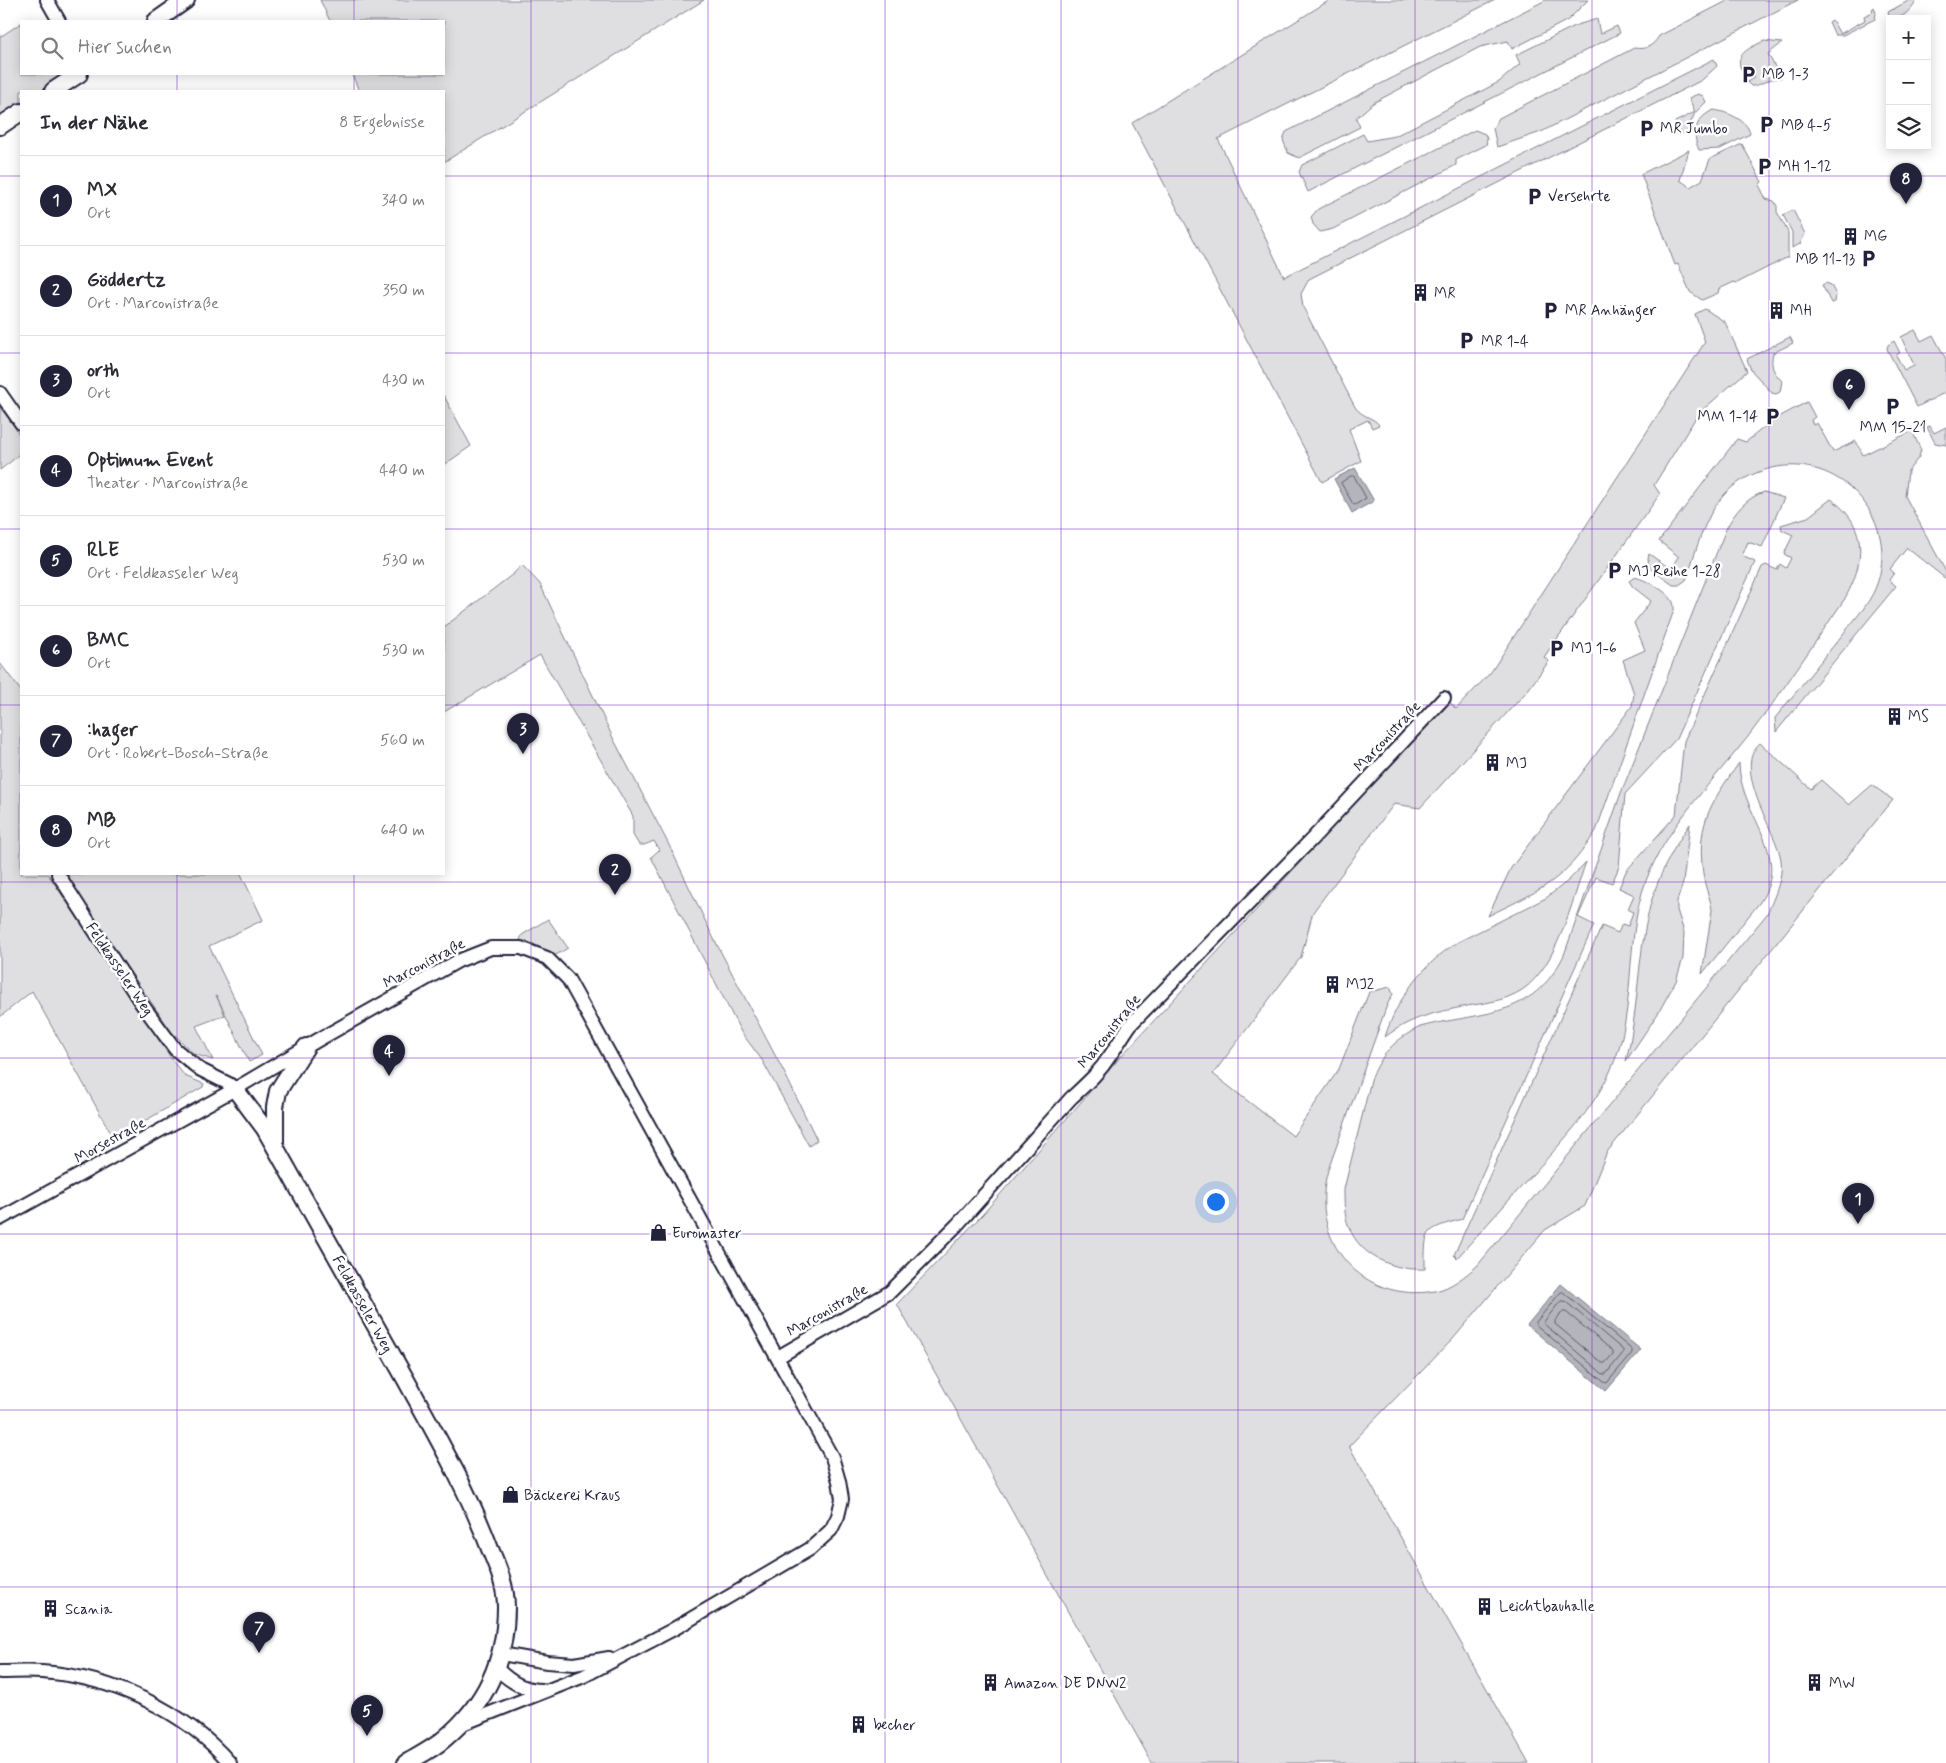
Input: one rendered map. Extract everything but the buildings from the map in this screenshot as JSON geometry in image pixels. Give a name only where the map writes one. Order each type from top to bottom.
[{"type":"street","points":[[47,0],[58,20]]},
{"type":"street","points":[[157,20],[169,5],[186,0]]},
{"type":"street","points":[[55,90],[77,75]]},
{"type":"street","points":[[0,126],[20,113]]},
{"type":"street","points":[[0,393],[20,422]]},
{"type":"street","name":"Marconistraße","points":[[778,1357],[890,1292],[957,1225],[1071,1098],[1091,1079],[1109,1058],[1118,1040],[1131,1024],[1312,839],[1444,698]]},
{"type":"street","name":"Feldkasseler Weg","points":[[59,875],[142,1003],[175,1048],[199,1069],[236,1089],[265,1129],[440,1441],[480,1522],[504,1582],[506,1605],[505,1634],[499,1661],[489,1686],[475,1707],[444,1740],[406,1763]]},
{"type":"street","name":"Marconistraße","points":[[236,1089],[458,961],[491,948],[521,948],[547,958],[568,979],[832,1457],[842,1499],[838,1516],[831,1530],[810,1549],[672,1630],[584,1676],[459,1725]]},
{"type":"street","points":[[275,1146],[274,1113],[278,1092],[306,1047]]},
{"type":"street","name":"Morsestraße","points":[[0,1219],[236,1089]]},
{"type":"street","name":"Marconistraße","points":[[545,1690],[532,1690],[520,1687],[508,1679],[499,1661],[574,1664],[621,1656]]},
{"type":"street","points":[[0,1672],[42,1672],[71,1676],[110,1685],[133,1694],[155,1704],[194,1728],[216,1746],[230,1763]]},
{"type":"shaded area","points":[[320,0],[704,0],[445,161],[445,90],[359,90],[352,75],[445,75],[445,20],[330,20]]},
{"type":"shaded area","points":[[1330,0],[1495,0],[1218,139],[1284,277],[1714,59],[1717,66],[1702,80],[1309,279],[1301,294],[1303,307],[1355,407],[1379,425],[1372,428],[1368,420],[1349,429],[1361,461],[1322,482],[1132,123]]},
{"type":"shaded area","points":[[1546,0],[1588,0],[1568,20],[1512,49],[1508,41],[1480,47],[1373,103],[1356,118],[1360,127],[1299,158],[1288,153],[1283,140],[1286,132]]},
{"type":"shaded area","points":[[1729,0],[1798,0],[1541,132],[1497,147],[1493,128],[1499,118],[1634,48],[1649,46],[1659,36]]},
{"type":"shaded area","points":[[1910,0],[1917,0],[1904,15],[1889,15],[1888,12]]},
{"type":"shaded area","points":[[1874,7],[1875,19],[1843,35],[1835,35],[1829,22],[1832,20],[1840,34],[1865,20],[1864,16],[1873,12],[1872,9]]},
{"type":"shaded area","points":[[1597,19],[1600,34],[1617,26],[1620,33],[1308,192],[1299,172],[1302,165],[1363,134],[1367,141],[1395,136],[1499,82],[1520,64],[1516,55],[1577,25]]},
{"type":"shaded area","points":[[20,24],[20,75],[60,75],[60,80],[45,90],[20,90],[20,107],[0,120],[0,37]]},
{"type":"shaded area","points":[[1764,41],[1782,43],[1768,54],[1781,78],[1751,86],[1747,82],[1754,78],[1748,66],[1741,69],[1740,59],[1745,51]]},
{"type":"shaded area","points":[[1698,94],[1703,96],[1706,102],[1695,113],[1687,131],[1681,134],[1675,122],[1695,112],[1689,98]]},
{"type":"shaded area","points":[[1714,110],[1731,115],[1741,121],[1750,134],[1720,149],[1699,150],[1695,138],[1697,126],[1703,117]]},
{"type":"shaded area","points":[[1475,130],[1485,134],[1487,139],[1486,145],[1456,160],[1456,165],[1333,229],[1320,232],[1313,224],[1311,217],[1318,209]]},
{"type":"shaded area","points":[[1742,144],[1762,182],[1759,185],[1766,199],[1774,201],[1777,206],[1777,212],[1788,232],[1788,257],[1737,283],[1734,282],[1719,289],[1718,293],[1702,300],[1690,292],[1678,264],[1675,265],[1641,174],[1689,150],[1680,180],[1690,187],[1702,180],[1710,159]]},
{"type":"shaded area","points":[[1793,210],[1805,234],[1800,244],[1792,248],[1792,232],[1783,215]]},
{"type":"shaded area","points":[[1826,283],[1831,285],[1836,295],[1835,302],[1831,303],[1822,285]]},
{"type":"shaded area","points":[[1705,309],[1725,322],[1747,371],[1698,414],[1654,485],[1660,494],[1544,657],[1549,661],[1528,690],[1420,808],[1394,804],[1313,912],[1301,957],[1213,1074],[1293,1136],[1339,1069],[1369,992],[1390,987],[1393,994],[1387,1005],[1328,1170],[1324,1196],[1326,1220],[1334,1242],[1346,1262],[1363,1277],[1384,1287],[1408,1292],[1435,1291],[1447,1287],[1477,1266],[1767,914],[1778,885],[1781,862],[1776,843],[1752,782],[1750,767],[1753,754],[1760,743],[1811,789],[1821,780],[1849,805],[1872,785],[1893,800],[1607,1152],[1585,1206],[1545,1230],[1453,1339],[1349,1446],[1529,1763],[1152,1763],[897,1304],[982,1215],[1124,1053],[1449,701],[1456,709],[1491,672],[1705,342],[1695,314]]},
{"type":"shaded area","points":[[1915,330],[1921,341],[1933,335],[1946,359],[1946,392],[1917,407],[1887,349],[1888,345],[1894,341],[1900,353],[1896,355],[1904,370],[1914,365],[1901,337]]},
{"type":"shaded area","points":[[1790,337],[1793,343],[1773,353],[1773,369],[1782,381],[1780,392],[1772,393],[1751,370],[1747,359]]},
{"type":"shaded area","points":[[445,398],[471,446],[445,464]]},
{"type":"shaded area","points":[[1807,402],[1815,417],[1811,420],[1813,425],[1817,423],[1833,452],[1856,441],[1863,455],[1912,431],[1921,450],[1919,457],[1908,471],[1905,496],[1946,572],[1946,579],[1907,548],[1890,569],[1894,573],[1889,580],[1896,586],[1776,732],[1775,718],[1864,608],[1875,588],[1882,557],[1879,533],[1871,512],[1857,494],[1840,480],[1819,470],[1796,466],[1772,468],[1745,478],[1733,486],[1716,505],[1705,525],[1686,580],[1679,585],[1673,585],[1649,568],[1648,558],[1649,554],[1671,569],[1679,557],[1659,541],[1737,439],[1746,442],[1773,420]]},
{"type":"shaded area","points":[[0,407],[19,436],[20,451],[17,456],[0,470]]},
{"type":"shaded area","points":[[1930,426],[1934,433],[1946,427],[1946,445],[1935,443],[1927,427]]},
{"type":"shaded area","points":[[1764,492],[1784,498],[1762,547],[1748,542],[1742,556],[1755,562],[1676,739],[1625,794],[1619,867],[1612,883],[1596,877],[1578,917],[1594,925],[1462,1219],[1440,1226],[1429,1233],[1425,1246],[1425,1269],[1402,1268],[1380,1260],[1370,1254],[1354,1238],[1346,1218],[1344,1199],[1344,1189],[1371,1080],[1375,1071],[1384,1055],[1396,1042],[1420,1027],[1503,1009],[1520,1002],[1537,991],[1551,976],[1564,955],[1621,793],[1726,529],[1742,506]]},
{"type":"shaded area","points":[[1831,499],[1852,521],[1860,546],[1856,573],[1851,586],[1844,600],[1772,704],[1747,738],[1681,818],[1650,871],[1642,891],[1637,912],[1628,998],[1621,1041],[1607,1079],[1574,1128],[1457,1258],[1454,1255],[1602,926],[1618,933],[1622,924],[1628,926],[1633,912],[1628,909],[1634,895],[1619,888],[1626,871],[1676,815],[1684,741],[1762,567],[1766,565],[1777,570],[1780,564],[1786,568],[1791,558],[1784,554],[1793,535],[1782,530],[1781,525],[1808,517]]},
{"type":"shaded area","points":[[522,565],[540,584],[614,740],[668,843],[713,937],[786,1076],[817,1140],[809,1146],[762,1060],[741,1032],[651,857],[659,850],[654,841],[639,845],[633,835],[633,816],[540,655],[445,711],[445,626]]},
{"type":"shaded area","points":[[1635,577],[1651,583],[1662,590],[1673,602],[1674,610],[1596,831],[1585,848],[1554,880],[1526,897],[1488,916],[1511,868],[1632,706],[1634,694],[1623,660],[1645,650],[1634,623],[1651,601],[1633,587],[1629,581]]},
{"type":"shaded area","points":[[0,663],[20,690],[20,875],[49,875],[175,1064],[185,1076],[204,1084],[203,1087],[114,1139],[32,991],[0,1017]]},
{"type":"shaded area","points":[[1739,763],[1747,800],[1768,850],[1771,867],[1769,884],[1760,902],[1702,974],[1712,910],[1704,880],[1701,845],[1703,830],[1712,804]]},
{"type":"shaded area","points":[[1690,824],[1683,883],[1677,901],[1677,910],[1684,932],[1683,958],[1676,981],[1657,1015],[1626,1061],[1650,906],[1666,864]]},
{"type":"shaded area","points":[[1586,862],[1569,914],[1554,950],[1545,966],[1522,990],[1509,997],[1495,1001],[1424,1016],[1405,1024],[1385,1037],[1404,995],[1434,960],[1458,942],[1546,898],[1569,880]]},
{"type":"shaded area","points":[[67,875],[241,875],[263,920],[209,946],[262,1055],[249,1062],[216,995],[225,1015],[196,1026],[213,1060],[194,1054],[171,1031]]},
{"type":"shaded area","points":[[548,919],[568,948],[554,956],[534,944],[520,940],[522,935]]},
{"type":"water","points":[[1355,468],[1374,501],[1352,513],[1334,479]]},
{"type":"water","points":[[1561,1284],[1641,1350],[1606,1391],[1527,1325]]},
{"type":"place","name":"MB 1-3","points":[[1748,74]]},
{"type":"place","name":"MB 4-5","points":[[1767,125]]},
{"type":"place","name":"MR Jumbo","points":[[1646,128]]},
{"type":"place","name":"MH 1-12","points":[[1764,166]]},
{"type":"place","name":"Versehrte","points":[[1534,196]]},
{"type":"place","name":"MB","points":[[1906,204]]},
{"type":"place","name":"MG","points":[[1850,236]]},
{"type":"place","name":"MB 11-13","points":[[1869,259]]},
{"type":"place","name":"MR","points":[[1420,293]]},
{"type":"place","name":"MR Anhänger","points":[[1551,310]]},
{"type":"place","name":"MH","points":[[1776,310]]},
{"type":"place","name":"MR 1-4","points":[[1467,341]]},
{"type":"place","name":"MM 15-21","points":[[1893,406]]},
{"type":"place","name":"BMC","points":[[1849,410]]},
{"type":"place","name":"MM 1-14","points":[[1772,416]]},
{"type":"place","name":"MJ Reihe 1-28","points":[[1614,571]]},
{"type":"place","name":"MJ 1-6","points":[[1557,648]]},
{"type":"place","name":"MS","points":[[1894,716]]},
{"type":"place","name":"orth","points":[[523,754]]},
{"type":"place","name":"MJ","points":[[1492,763]]},
{"type":"place","name":"Göddertz","points":[[615,895]]},
{"type":"place","name":"MJ2","points":[[1332,984]]},
{"type":"place","name":"Optimum Event","points":[[389,1076]]},
{"type":"place","name":"MX","points":[[1858,1224]]},
{"type":"place","name":"Euromaster","points":[[658,1233]]},
{"type":"place","name":"Bäckerei Kraus","points":[[510,1495]]},
{"type":"place","name":"Leichtbauhalle","points":[[1485,1606]]},
{"type":"place","name":"Scania","points":[[51,1609]]},
{"type":"place","name":":hager","points":[[259,1653]]},
{"type":"place","name":"Amazon DE DNW2","points":[[990,1683]]},
{"type":"place","name":"MW","points":[[1815,1683]]},
{"type":"place","name":"becher","points":[[859,1725]]},
{"type":"place","name":"RLE","points":[[367,1736]]}]
